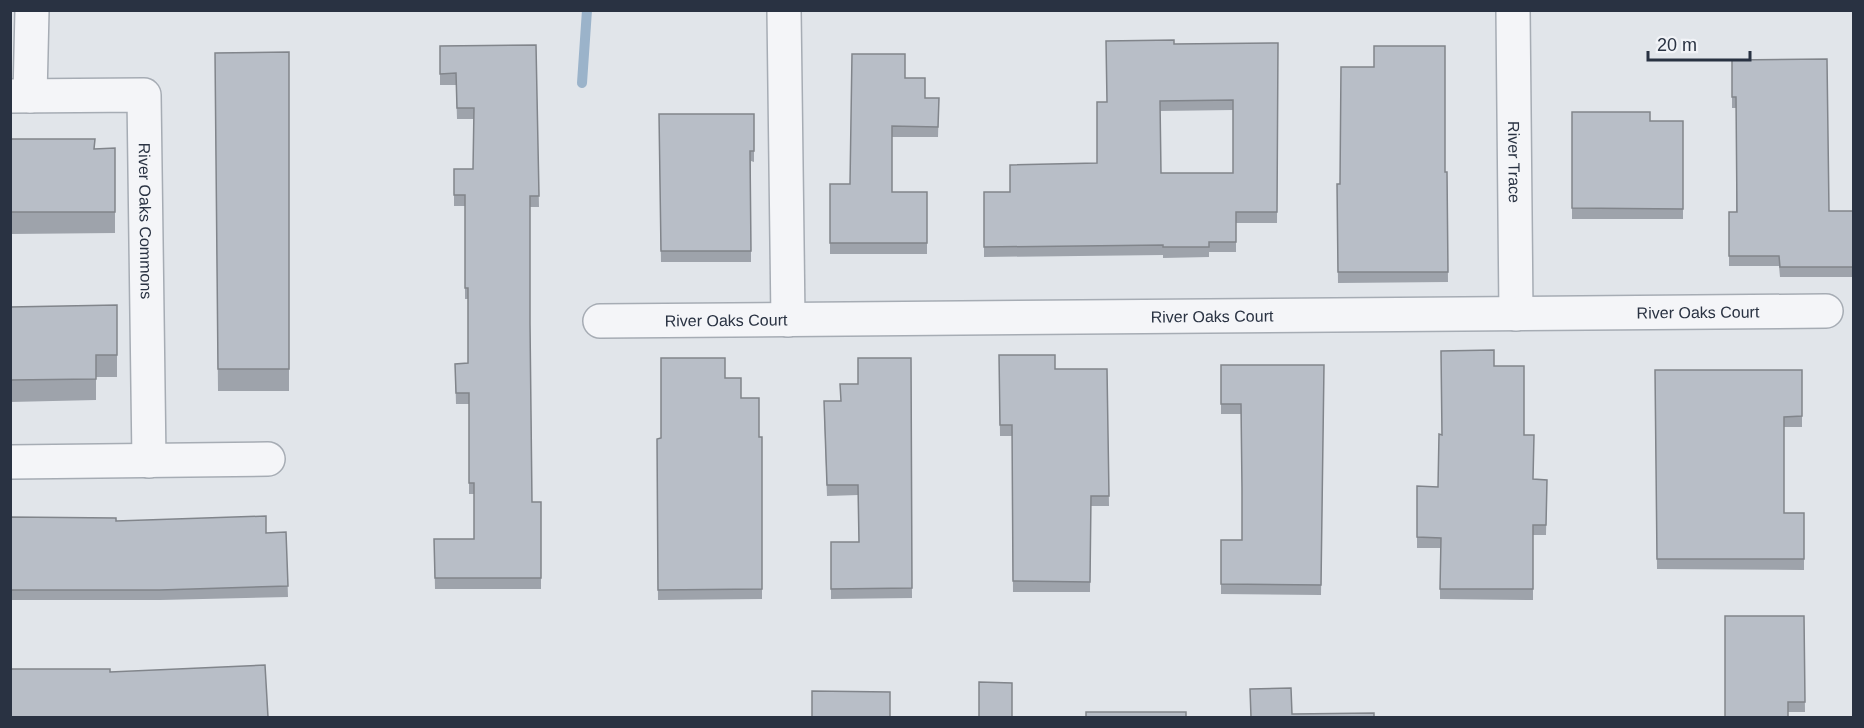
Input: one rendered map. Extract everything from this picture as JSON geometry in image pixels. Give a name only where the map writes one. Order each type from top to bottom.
[{"type":"street","name":"River Oaks Commons","points":[[32,10],[20,96],[144,94],[149,461]]},
{"type":"street","points":[[784,10],[788,320]]},
{"type":"street","name":"River Trace","points":[[1513,10],[1516,314]]},
{"type":"street","name":"River Oaks Court","points":[[600,321],[1826,311]]},
{"type":"street","points":[[10,462],[268,459]]},
{"type":"building","points":[[1174,40],[1174,44],[1278,43],[1277,212],[1236,212],[1236,242],[1209,242],[1209,247],[1163,247],[1163,245],[984,247],[984,192],[1010,192],[1010,165],[1097,163],[1097,102],[1107,102],[1106,41]],"holes":[[[1233,100],[1233,173],[1161,173],[1160,101]]]},
{"type":"building","points":[[536,45],[539,196],[530,196],[530,324],[532,502],[541,502],[541,578],[435,578],[434,539],[474,539],[474,483],[469,483],[469,393],[456,393],[455,364],[468,363],[468,288],[465,288],[465,195],[454,195],[454,169],[473,169],[474,108],[457,108],[456,73],[440,74],[440,46]]},
{"type":"building","points":[[1374,46],[1445,46],[1448,272],[1338,272],[1337,184],[1340,184],[1341,67],[1374,67]]},
{"type":"building","points":[[289,52],[289,369],[218,369],[215,53]]},
{"type":"building","points":[[852,54],[905,54],[905,78],[925,78],[925,98],[939,98],[938,127],[892,126],[892,192],[927,192],[927,243],[830,243],[830,184],[850,184]]},
{"type":"building","points":[[1827,59],[1829,211],[1854,211],[1854,267],[1780,267],[1779,256],[1729,256],[1729,212],[1737,212],[1736,97],[1732,97],[1732,60]]},
{"type":"building","points":[[1572,112],[1650,112],[1650,121],[1683,121],[1683,209],[1572,208]]},
{"type":"building","points":[[659,114],[754,114],[754,151],[750,151],[751,251],[661,251]]},
{"type":"building","points":[[10,139],[95,139],[94,149],[115,148],[115,212],[10,212]]},
{"type":"building","points":[[117,305],[117,355],[96,355],[96,379],[10,380],[10,307]]},
{"type":"building","points":[[1494,350],[1494,366],[1524,366],[1524,435],[1534,435],[1533,479],[1547,480],[1546,525],[1533,525],[1533,589],[1440,589],[1441,538],[1417,537],[1417,486],[1438,487],[1439,434],[1442,435],[1441,351]]},
{"type":"building","points":[[999,355],[1055,355],[1055,369],[1107,369],[1109,496],[1091,496],[1090,582],[1013,581],[1012,425],[1000,425]]},
{"type":"building","points":[[661,358],[725,358],[725,378],[741,378],[741,398],[759,398],[759,437],[762,437],[762,589],[658,590],[657,439],[661,438]]},
{"type":"building","points":[[858,358],[911,358],[912,588],[831,589],[831,542],[859,542],[858,485],[827,485],[824,401],[841,401],[840,384],[858,384]]},
{"type":"building","points":[[1221,365],[1324,365],[1321,585],[1221,584],[1221,540],[1242,540],[1242,488],[1241,404],[1221,404]]},
{"type":"building","points":[[1655,370],[1802,370],[1802,416],[1784,417],[1784,513],[1804,513],[1804,559],[1657,559]]},
{"type":"building","points":[[266,516],[266,533],[286,532],[288,586],[160,590],[10,590],[10,517],[116,518],[116,521]]},
{"type":"building","points":[[1725,616],[1804,616],[1805,702],[1788,702],[1788,717],[1725,717]]},
{"type":"building","points":[[265,665],[268,717],[10,717],[10,669],[110,669],[110,672]]},
{"type":"building","points":[[979,682],[1012,683],[1012,717],[979,717]]},
{"type":"building","points":[[1291,688],[1292,714],[1374,713],[1374,717],[1251,717],[1250,689]]},
{"type":"building","points":[[812,691],[890,692],[890,717],[812,717]]},
{"type":"building","points":[[1086,712],[1186,712],[1186,717],[1086,717]]},
{"type":"waterway","points":[[582,83],[587,10]]}]
